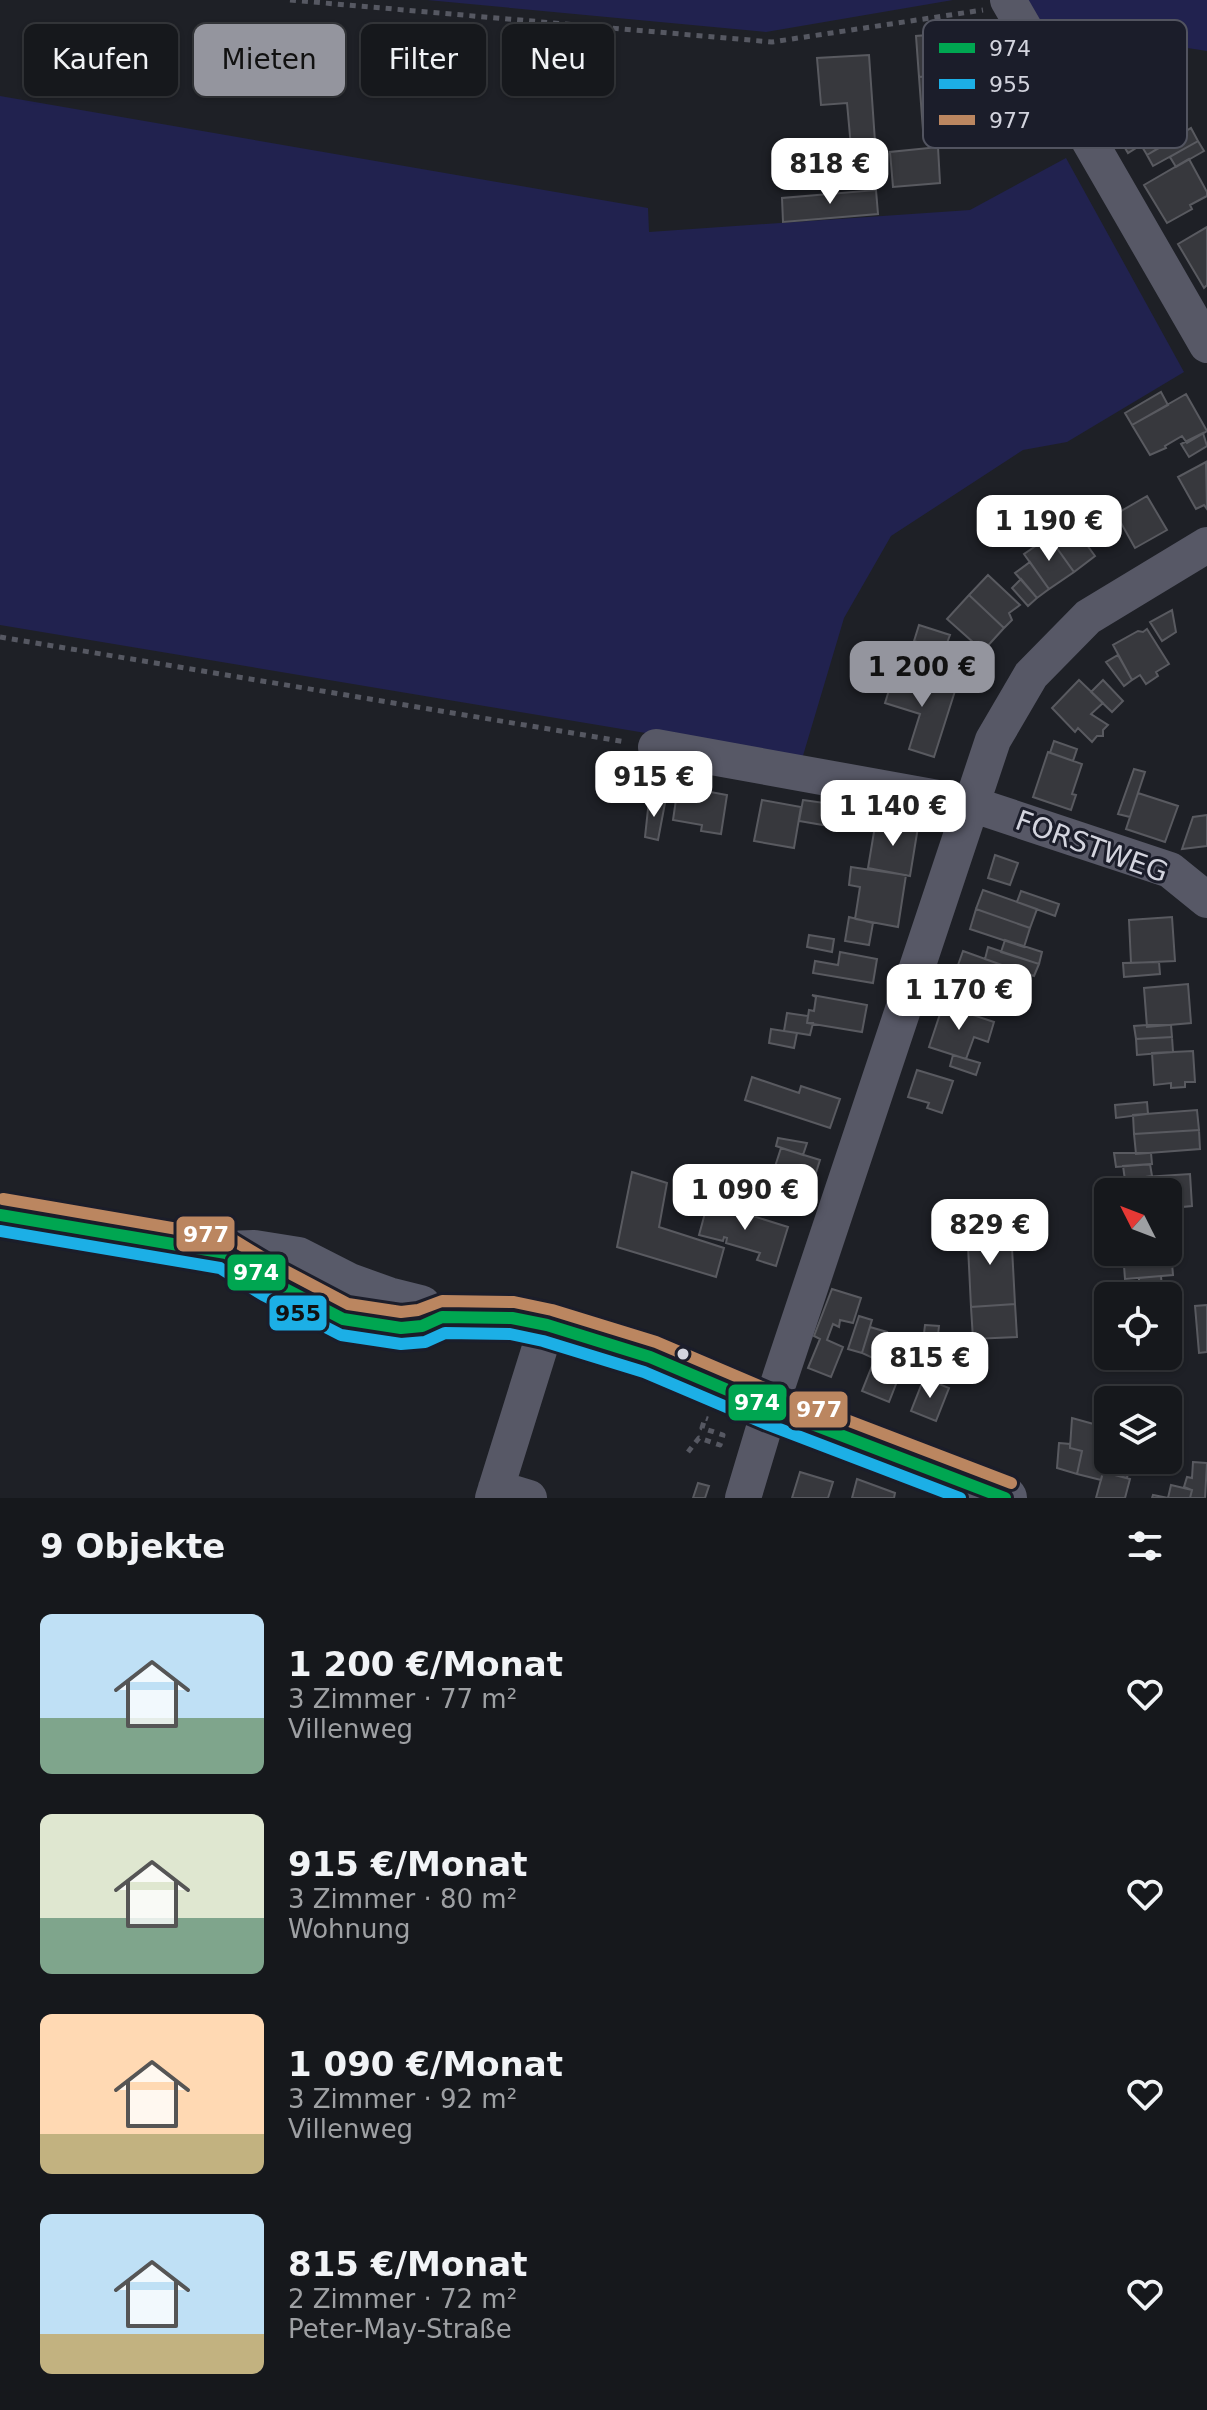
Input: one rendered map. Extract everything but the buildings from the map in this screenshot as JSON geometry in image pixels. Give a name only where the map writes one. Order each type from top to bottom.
[{"type":"main road","points":[[0,1215],[226,1253],[270,1281],[343,1319],[401,1328],[422,1326],[442,1317],[512,1318],[547,1325],[650,1357],[770,1408],[1005,1498]]},
{"type":"street","points":[[1096,148],[1204,329]]},
{"type":"street","points":[[743,1498],[770,1408],[993,740],[1031,675],[1088,617],[1207,545]]},
{"type":"street","name":"FORSTWEG","points":[[656,747],[971,804],[1170,870],[1207,900]]},
{"type":"street","points":[[506,1495],[547,1325]]},
{"type":"path","points":[[290,0],[772,42],[1010,3]]},
{"type":"path","points":[[0,637],[656,747]]},
{"type":"path","points":[[688,1452],[699,1438],[720,1445],[723,1435],[702,1428],[705,1418],[717,1422]]},
{"type":"shaded area","points":[[427,0],[953,0],[766,32]]},
{"type":"shaded area","points":[[1028,0],[1207,0],[1207,51],[1187,48],[1187,20],[1036,20]]},
{"type":"shaded area","points":[[0,96],[648,208],[649,232],[970,210],[1066,158],[1184,372],[1067,442],[1023,450],[891,536],[844,618],[802,759],[0,625]]},
{"type":"transit line","name":"977","points":[[3,1199],[230,1238],[348,1304],[401,1312],[418,1310],[442,1301],[514,1302],[552,1310],[656,1342],[776,1393],[1011,1483]]},
{"type":"transit line","name":"974","points":[[0,1215],[226,1253],[270,1281],[343,1319],[401,1328],[422,1326],[442,1317],[512,1318],[547,1325],[650,1357],[770,1408],[1005,1498]]},
{"type":"transit line","name":"955","points":[[0,1231],[220,1268],[263,1295],[341,1335],[401,1344],[425,1342],[445,1333],[510,1334],[543,1341],[644,1372],[764,1423],[960,1498]]}]
